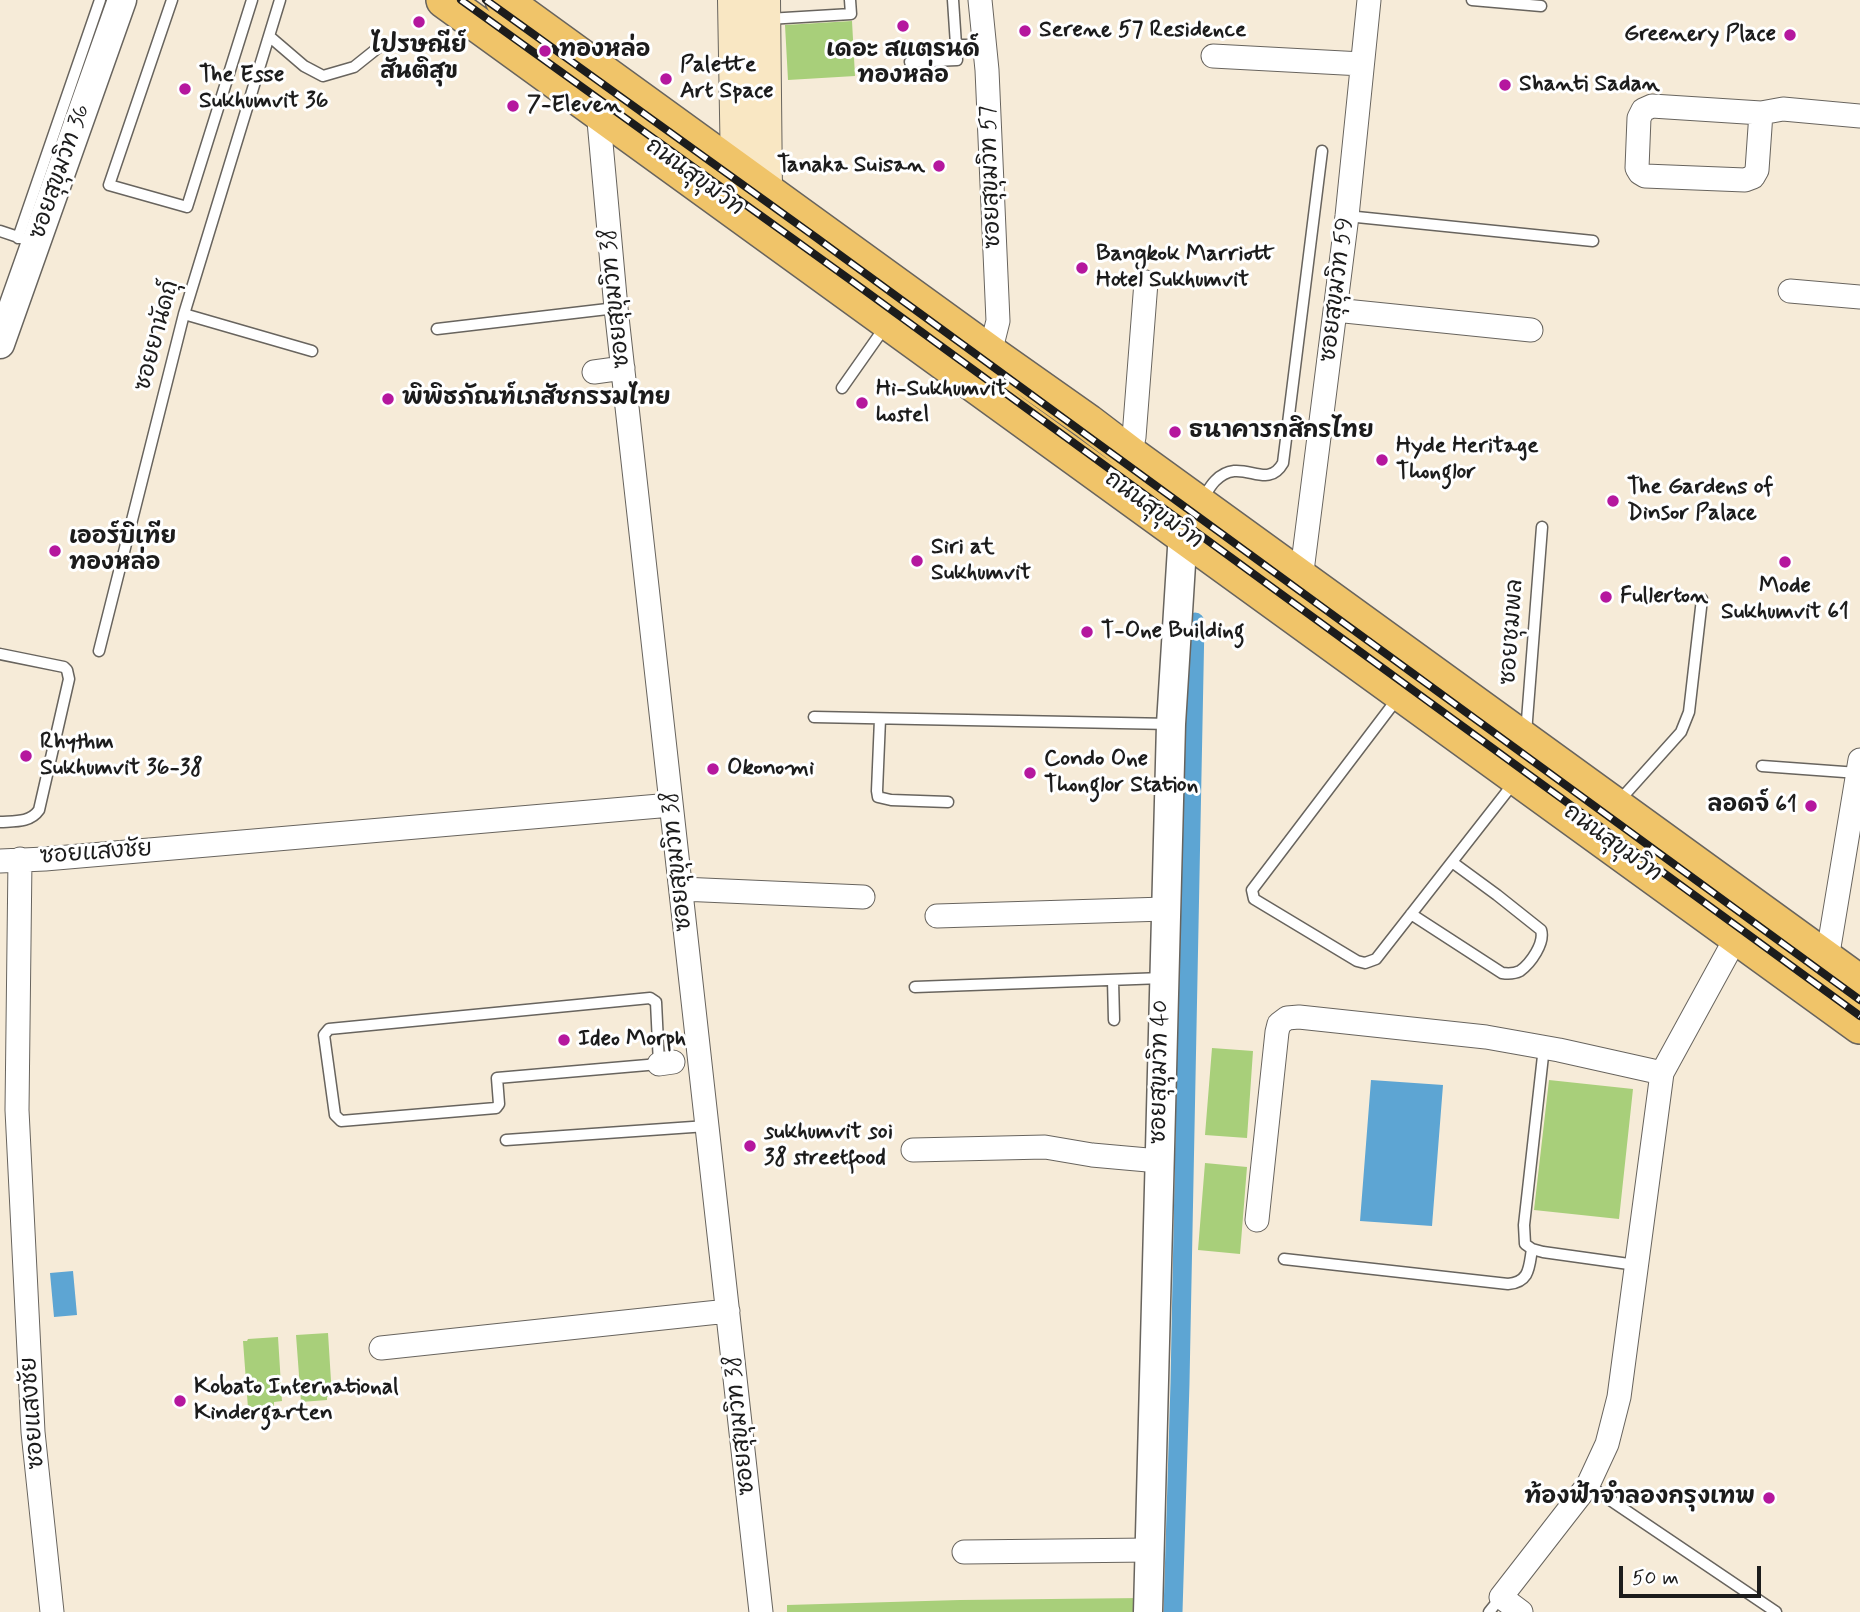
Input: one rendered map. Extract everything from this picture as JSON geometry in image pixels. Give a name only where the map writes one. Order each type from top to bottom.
[{"type":"main road","name":"ถนนสุขุมวิท","points":[[443,0],[598,110],[727,182]]},
{"type":"main road","name":"ถนนสุขุมวิท","points":[[503,0],[727,182],[990,354],[1088,422],[1130,454],[1191,518],[1401,692],[1737,936],[1817,973],[1860,983]]},
{"type":"main road","points":[[727,182],[734,0]]},
{"type":"main road","points":[[758,204],[764,10]]},
{"type":"main road","name":"ถนนสุขุมวิท","points":[[758,204],[889,321],[1191,518],[1301,579],[1615,806],[1817,973],[1860,1026]]},
{"type":"street","name":"ซอยสุขุมวิท 36","points":[[0,344],[6,304],[27,241],[122,0]]},
{"type":"street","name":"ซอยสุขุมวิท 57","points":[[980,0],[987,70],[998,321],[990,354]]},
{"type":"street","name":"ซอยสุขุมวิท 59","points":[[1301,579],[1347,216],[1369,0]]},
{"type":"street","points":[[1213,57],[1362,64]]},
{"type":"street","points":[[1761,113],[1757,170],[1753,177],[1745,180],[1645,176],[1637,168],[1639,118],[1643,110],[1652,106],[1761,113],[1783,109],[1860,116]]},
{"type":"street","name":"ซอยสุขุมวิท 38","points":[[598,110],[616,308],[761,1612]]},
{"type":"street","points":[[1130,454],[1134,437],[1146,282]]},
{"type":"street","points":[[1790,291],[1860,297]]},
{"type":"street","points":[[1335,310],[1531,330]]},
{"type":"street","points":[[594,372],[623,368]]},
{"type":"street","name":"ซอยสุขุมวิท 40","points":[[1148,1612],[1171,724],[1191,518]]},
{"type":"street","points":[[1817,973],[1859,777]]},
{"type":"street","name":"ซอยแสงชัย","points":[[52,1612],[33,1432],[16,1094],[10,860],[671,805]]},
{"type":"street","points":[[681,889],[863,897]]},
{"type":"street","points":[[937,916],[1166,909]]},
{"type":"street","points":[[1521,1612],[1495,1604],[1588,1485],[1606,1444],[1619,1397],[1662,1073],[1737,936]]},
{"type":"street","points":[[1257,1220],[1277,1032],[1282,1020],[1293,1016],[1486,1037],[1662,1073]]},
{"type":"street","points":[[913,1150],[1045,1147],[1093,1156],[1159,1161]]},
{"type":"street","points":[[381,1348],[728,1311]]},
{"type":"street","points":[[964,1552],[1150,1550]]},
{"type":"lane","points":[[0,231],[27,241],[100,0]]},
{"type":"lane","points":[[172,0],[109,185],[187,207],[252,0]]},
{"type":"lane","name":"ซอยยานัดถุ์","points":[[99,651],[184,314],[280,0]]},
{"type":"lane","points":[[764,10],[851,14],[850,0]]},
{"type":"lane","points":[[910,62],[957,60],[953,0]]},
{"type":"lane","points":[[1472,0],[1541,6]]},
{"type":"lane","points":[[269,36],[304,66],[323,76],[354,67],[379,47]]},
{"type":"lane","points":[[956,45],[985,45]]},
{"type":"lane","points":[[1191,518],[1214,482],[1223,475],[1238,470],[1265,476],[1279,470],[1283,463],[1322,151]]},
{"type":"lane","points":[[1347,216],[1593,241]]},
{"type":"lane","points":[[437,329],[616,308]]},
{"type":"lane","points":[[184,314],[312,351]]},
{"type":"lane","points":[[842,388],[889,321]]},
{"type":"lane","name":"ซอยชุมพล","points":[[1525,740],[1542,527]]},
{"type":"lane","points":[[1615,806],[1681,732],[1689,712],[1702,599]]},
{"type":"lane","points":[[0,654],[64,667],[69,679],[39,810],[29,820],[0,822]]},
{"type":"lane","points":[[1401,692],[1252,890],[1254,899],[1361,962],[1376,959],[1519,778]]},
{"type":"lane","points":[[814,717],[1171,724]]},
{"type":"lane","points":[[880,719],[878,797],[948,802]]},
{"type":"lane","points":[[1762,766],[1859,777]]},
{"type":"lane","points":[[1411,914],[1502,973],[1519,972],[1528,964],[1540,946],[1543,934],[1541,930],[1452,862]]},
{"type":"lane","points":[[915,987],[1163,978]]},
{"type":"lane","points":[[1113,981],[1114,1020]]},
{"type":"lane","points":[[666,1063],[656,1002],[650,998],[329,1029],[324,1035],[335,1115],[341,1121],[496,1108],[499,1104],[497,1078],[666,1063],[700,1063]]},
{"type":"lane","points":[[1544,1047],[1524,1225],[1525,1244],[1532,1249],[1555,1254],[1636,1265]]},
{"type":"lane","points":[[506,1140],[707,1126]]},
{"type":"lane","points":[[1284,1259],[1508,1284],[1517,1283],[1526,1276],[1532,1249]]},
{"type":"lane","points":[[1588,1485],[1776,1612]]},
{"type":"green space","points":[[852,21],[855,76],[788,80],[785,25]]},
{"type":"green space","points":[[1212,1048],[1253,1051],[1247,1138],[1205,1135]]},
{"type":"green space","points":[[1549,1080],[1633,1089],[1619,1219],[1534,1210]]},
{"type":"green space","points":[[1205,1163],[1247,1167],[1240,1254],[1198,1250]]},
{"type":"green space","points":[[328,1333],[332,1397],[327,1397],[327,1400],[301,1402],[296,1335]]},
{"type":"green space","points":[[278,1337],[282,1401],[274,1402],[274,1406],[248,1408],[243,1341]]},
{"type":"green space","points":[[1142,1598],[1141,1612],[787,1612],[787,1605]]},
{"type":"water","points":[[1371,1080],[1443,1085],[1432,1226],[1360,1221]]},
{"type":"water","points":[[73,1271],[77,1315],[54,1317],[50,1273]]},
{"type":"waterway","points":[[1173,1612],[1195,622]]},
{"type":"railway","points":[[461,0],[849,279],[1860,1016]]},
{"type":"railway","points":[[486,0],[814,236],[1860,1000]]},
{"type":"place","name":"ไปรษณีย์ สันติสุข","points":[[419,22]]},
{"type":"place","name":"เดอะ สแตรนด์ ทองหล่อ","points":[[903,26]]},
{"type":"place","name":"Serene 57 Residence","points":[[1025,31]]},
{"type":"place","name":"Greenery Place","points":[[1790,35]]},
{"type":"place","name":"ทองหล่อ","points":[[545,51]]},
{"type":"place","name":"Palette Art Space","points":[[666,79]]},
{"type":"place","name":"Shanti Sadan","points":[[1505,85]]},
{"type":"place","name":"The Esse Sukhumvit 36","points":[[185,89]]},
{"type":"place","name":"7-Eleven","points":[[513,106]]},
{"type":"place","name":"Tanaka Suisan","points":[[939,166]]},
{"type":"place","name":"Bangkok Marriott Hotel Sukhumvit","points":[[1082,268]]},
{"type":"place","name":"พิพิธภัณฑ์เภสัชกรรมไทย","points":[[388,399]]},
{"type":"place","name":"Hi-Sukhumvit hostel","points":[[862,403]]},
{"type":"place","name":"ธนาคารกสิกรไทย","points":[[1175,432]]},
{"type":"place","name":"Hyde Heritage Thonglor","points":[[1382,460]]},
{"type":"place","name":"The Gardens of Dinsor Palace","points":[[1613,501]]},
{"type":"place","name":"เออร์บิเทีย ทองหล่อ","points":[[55,551]]},
{"type":"place","name":"Siri at Sukhumvit","points":[[917,561]]},
{"type":"place","name":"Mode Sukhumvit 61","points":[[1785,562]]},
{"type":"place","name":"Fullerton","points":[[1606,597]]},
{"type":"place","name":"T-One Building","points":[[1087,632]]},
{"type":"place","name":"Rhythm Sukhumvit 36-38","points":[[26,756]]},
{"type":"place","name":"Okonomi","points":[[713,769]]},
{"type":"place","name":"Condo One Thonglor Station","points":[[1030,773]]},
{"type":"place","name":"ลอดจ์ 61","points":[[1811,806]]},
{"type":"place","name":"Ideo Morph","points":[[564,1040]]},
{"type":"place","name":"sukhumvit soi 38 streetfood","points":[[750,1146]]},
{"type":"place","name":"Kobato International Kindergarten","points":[[180,1401]]},
{"type":"place","name":"ท้องฟ้าจำลองกรุงเทพ","points":[[1769,1498]]}]
